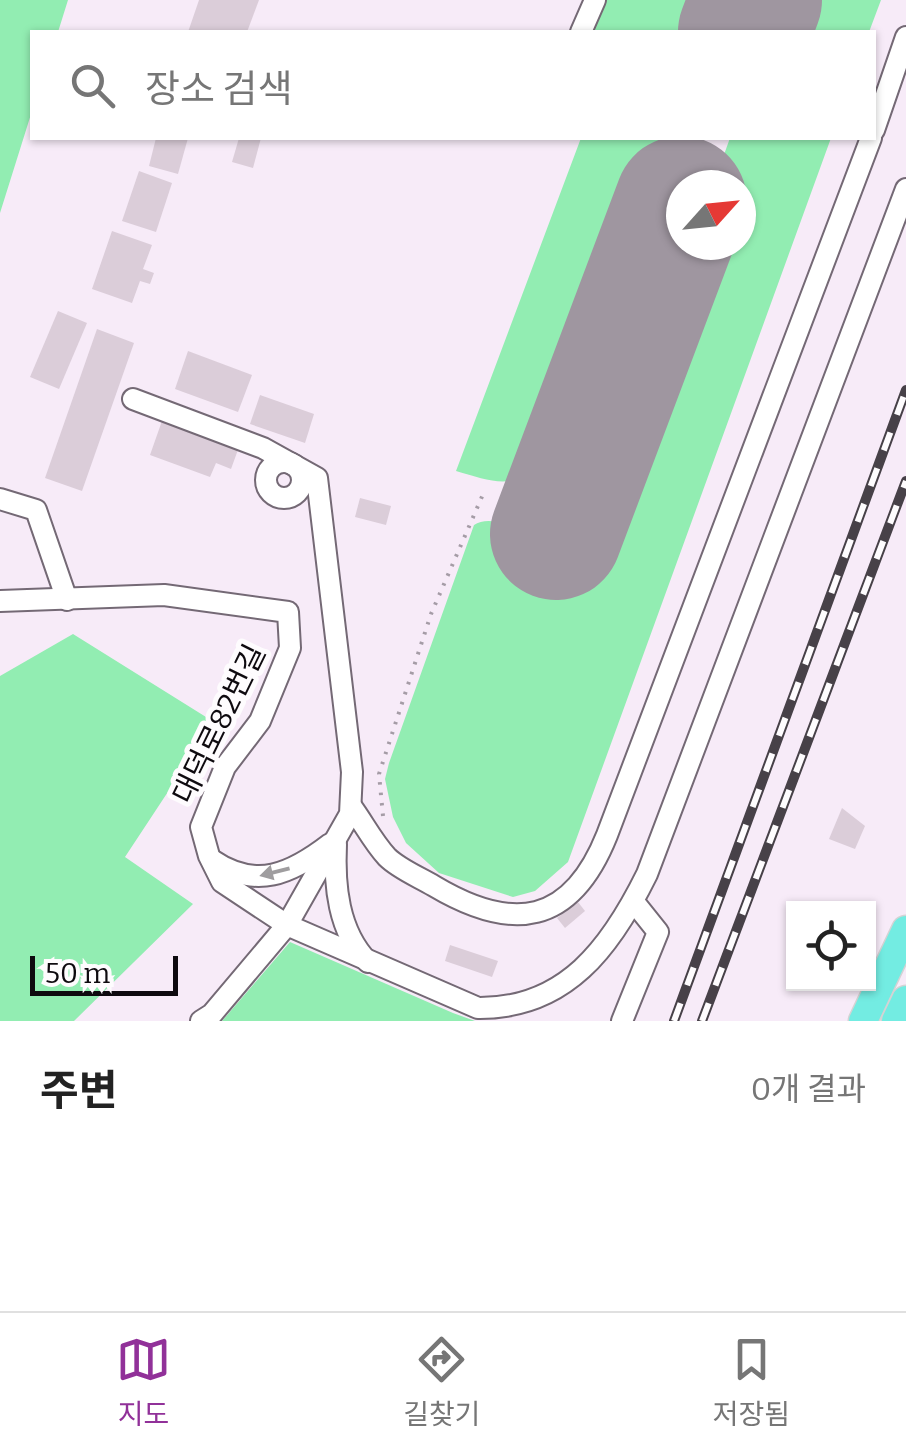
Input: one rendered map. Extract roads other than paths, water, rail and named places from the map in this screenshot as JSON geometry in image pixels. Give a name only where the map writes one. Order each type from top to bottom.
[{"type":"main road","points":[[863,1021],[906,930]]},
{"type":"main road","points":[[896,1021],[906,1000]]},
{"type":"lane","points":[[583,30],[595,0]]},
{"type":"lane","points":[[876,124],[906,37]]},
{"type":"lane","points":[[352,806],[394,862],[458,900],[498,915],[548,909],[574,894],[608,835],[870,140]]},
{"type":"lane","points":[[211,860],[222,882],[287,926],[478,1008],[520,1004],[543,996],[574,977],[599,952],[634,902],[647,874],[906,189]]},
{"type":"lane","points":[[133,399],[264,448],[317,478],[352,772],[352,806],[287,926],[212,1014],[201,1021]]},
{"type":"lane","points":[[0,499],[36,510],[67,600]]},
{"type":"lane","name":"대덕로82번길","points":[[0,601],[164,595],[288,612],[290,648],[260,721],[225,767],[201,827],[211,860]]},
{"type":"lane","points":[[211,860],[229,872],[248,877],[269,876],[299,864],[336,840]]},
{"type":"lane","points":[[336,840],[336,880],[343,918],[357,950],[369,963]]},
{"type":"lane","points":[[622,1021],[658,932],[634,902]]},
{"type":"railway","points":[[674,1021],[906,390]]},
{"type":"railway","points":[[702,1021],[906,481]]}]
